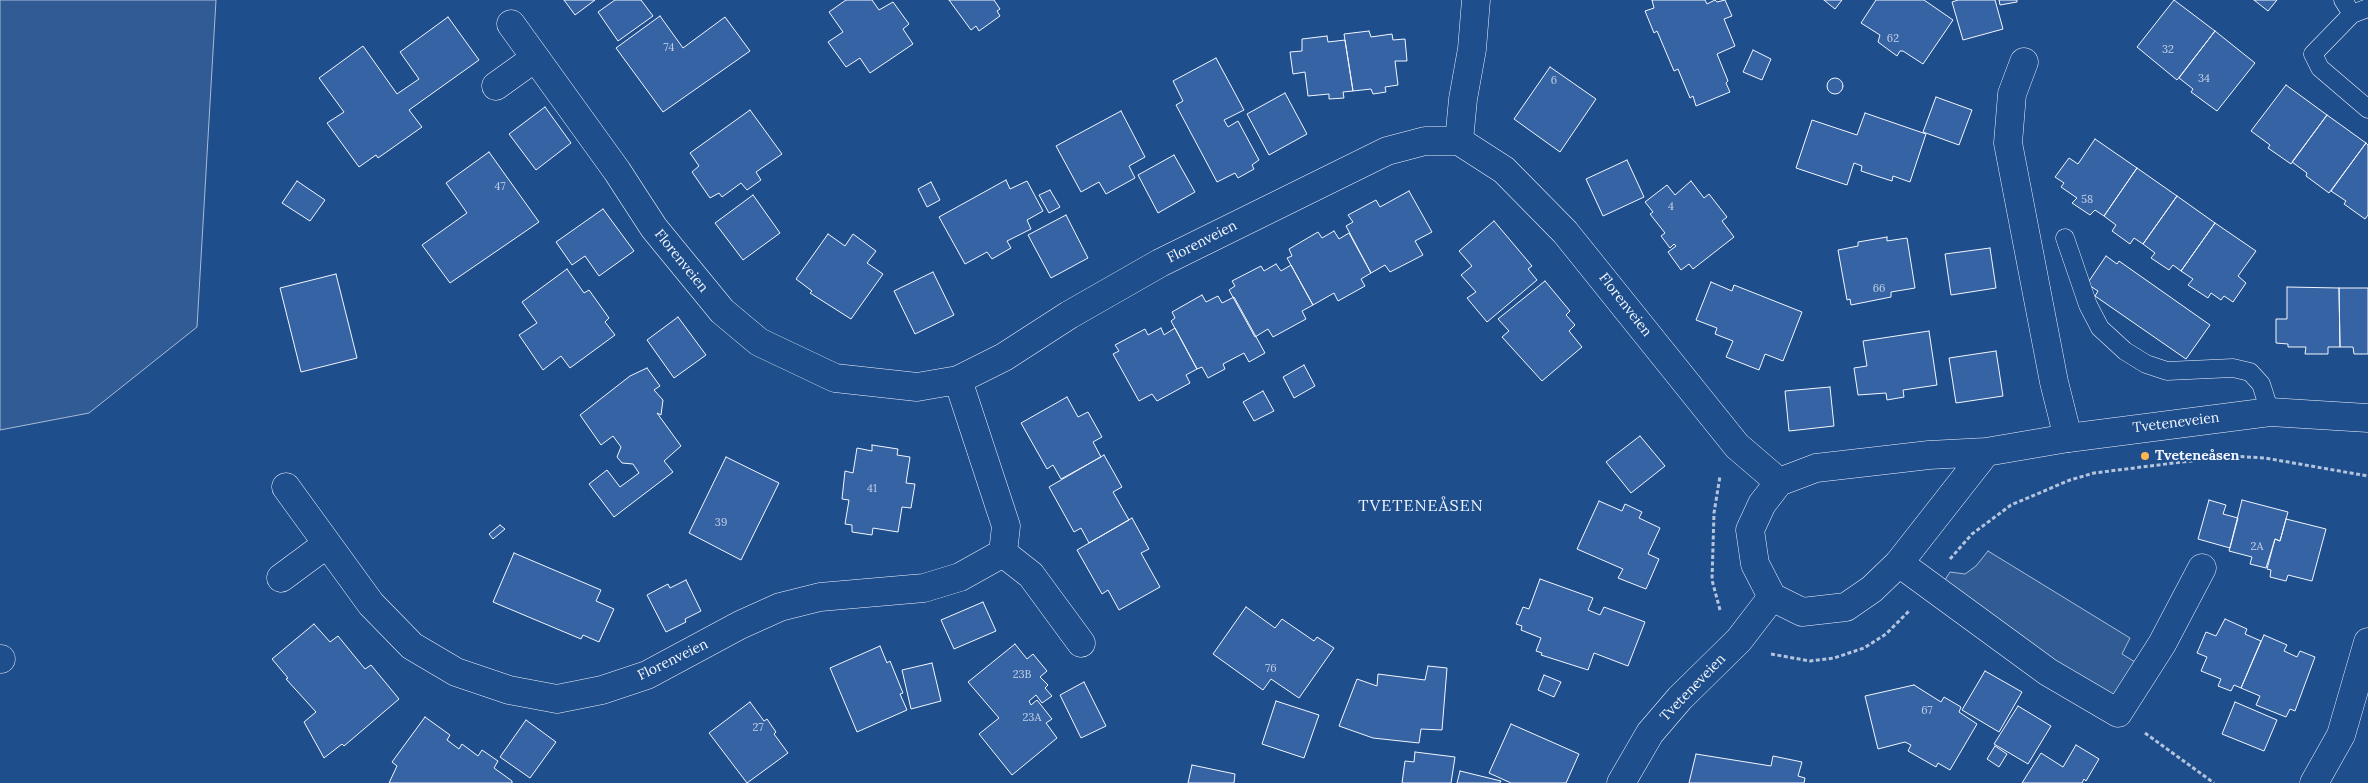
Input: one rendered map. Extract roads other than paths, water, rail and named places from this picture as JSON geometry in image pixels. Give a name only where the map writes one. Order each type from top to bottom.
[{"type":"street","points":[[1459,141],[1463,99],[1472,49],[1476,0]]},
{"type":"street","name":"Florenveien","points":[[511,24],[617,171],[654,228],[722,312],[759,342],[835,378],[917,387],[958,380],[1004,357],[1069,315],[1160,263],[1387,151],[1425,140],[1459,141],[1504,170],[1566,232],[1737,446],[1779,482]]},
{"type":"street","points":[[496,86],[535,58]]},
{"type":"street","points":[[2024,62],[2012,94],[2008,143],[2054,382],[2068,438]]},
{"type":"street","points":[[958,380],[1006,526],[1003,553],[1031,575],[1081,643]]},
{"type":"street","name":"Tveteneveien","points":[[1779,482],[1816,468],[1929,455],[1986,452],[2068,438],[2270,412],[2368,418]]},
{"type":"street","points":[[1779,482],[1762,504],[1750,530],[1755,564],[1772,598],[1802,612],[1846,607],[1872,589],[1899,563],[1986,452]]},
{"type":"street","name":"Florenveien","points":[[286,487],[371,604],[412,646],[456,672],[509,690],[556,699],[602,690],[647,675],[740,625],[780,608],[820,597],[924,588],[960,577],[1003,553]]},
{"type":"street","points":[[281,578],[327,544]]},
{"type":"street","points":[[1899,563],[2048,672],[2118,713],[2162,644],[2202,568]]},
{"type":"street","name":"Tveteneveien","points":[[1621,783],[1650,733],[1680,698],[1739,640],[1772,598]]},
{"type":"street","points":[[2314,783],[2341,734],[2368,642]]},
{"type":"lane","points":[[2354,7],[2313,54],[2320,68],[2368,109]]},
{"type":"lane","points":[[2065,238],[2088,306],[2100,328],[2125,351],[2146,364],[2167,370],[2233,368],[2250,372],[2261,384],[2270,412]]},
{"type":"place","name":"Tveteneåsen","points":[[2145,456]]},
{"type":"district","name":"TVETENEÅSEN","points":[[1421,506]]}]
